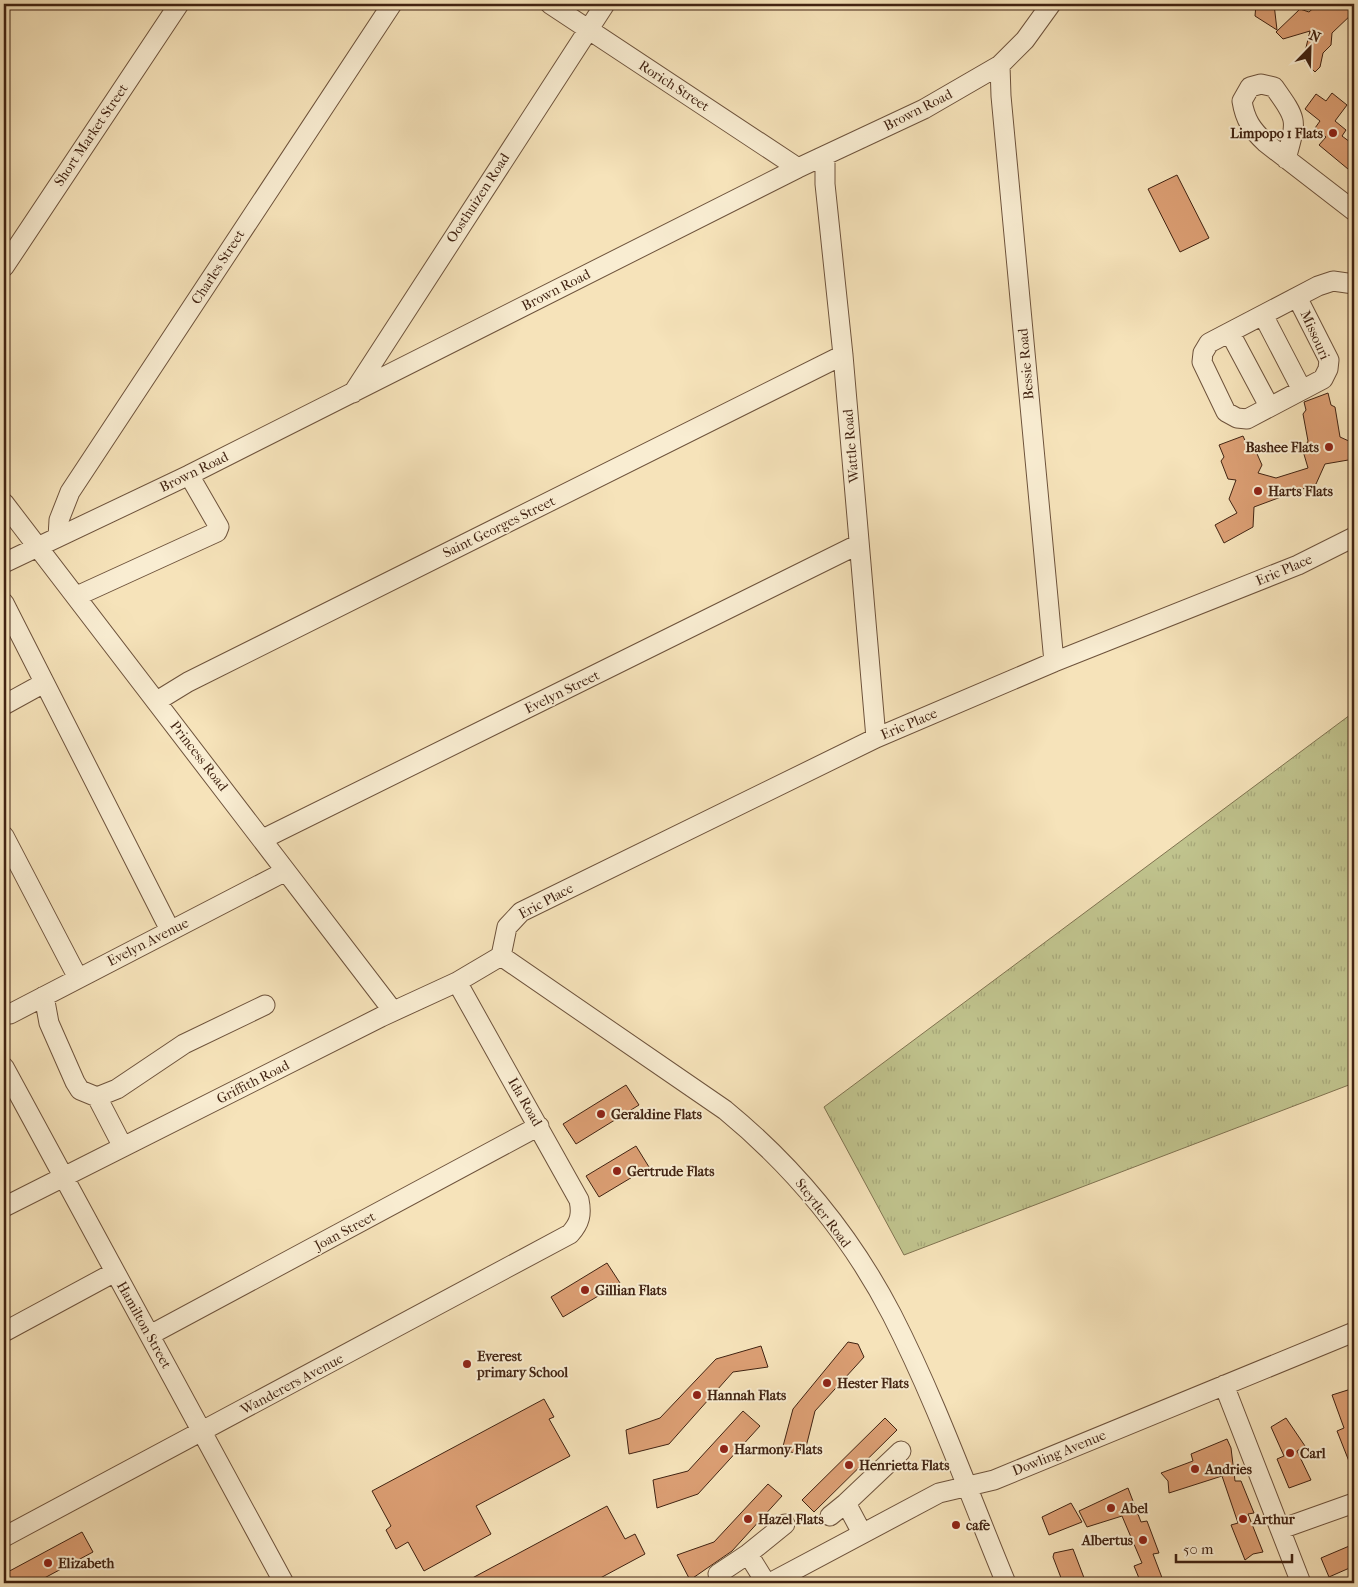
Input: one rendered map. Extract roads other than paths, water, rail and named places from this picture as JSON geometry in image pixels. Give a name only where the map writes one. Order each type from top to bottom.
[{"type":"street","name":"Short Market Street","points":[[4,267],[178,4]]},
{"type":"street","name":"Charles Street","points":[[58,537],[59,520],[70,492],[392,4]]},
{"type":"street","name":"Rorich Street","points":[[550,4],[798,168]]},
{"type":"street","name":"Oosthuizen Road","points":[[352,393],[605,4]]},
{"type":"street","name":"Brown Road","points":[[37,546],[189,475],[798,168],[924,109],[1000,65],[1025,40],[1051,4]]},
{"type":"street","name":"Bessie Road","points":[[1000,65],[1002,106],[1054,662]]},
{"type":"street","name":"Wattle Road","points":[[825,156],[825,184],[844,355],[876,738]]},
{"type":"street","points":[[1286,159],[1354,210]]},
{"type":"street","name":"Missouri","points":[[1297,297],[1329,360],[1323,379],[1247,418],[1237,418],[1226,412],[1202,362],[1203,353],[1210,344],[1297,297],[1333,281],[1354,284]]},
{"type":"street","points":[[1263,315],[1302,390]]},
{"type":"street","points":[[1230,333],[1270,406]]},
{"type":"street","name":"Saint Georges Street","points":[[157,701],[188,682],[844,355]]},
{"type":"street","points":[[77,596],[217,532],[219,527],[189,475]]},
{"type":"street","name":"Princess Road","points":[[4,502],[393,1011]]},
{"type":"street","name":"Eric Place","points":[[501,956],[507,927],[521,912],[876,738],[1054,662],[1298,565],[1354,538]]},
{"type":"street","name":"Evelyn Street","points":[[263,839],[860,544]]},
{"type":"street","points":[[4,563],[37,546]]},
{"type":"street","points":[[4,603],[170,930]]},
{"type":"street","points":[[4,705],[44,683]]},
{"type":"street","points":[[4,836],[78,978]]},
{"type":"street","name":"Evelyn Avenue","points":[[10,1014],[286,871]]},
{"type":"street","name":"Griffith Road","points":[[4,1206],[393,1011],[457,982],[501,956]]},
{"type":"street","name":"Steytler Road","points":[[501,956],[725,1110],[754,1134],[814,1198],[863,1266],[891,1314],[916,1367],[1006,1583]]},
{"type":"street","name":"Ida Road","points":[[457,982],[579,1200],[580,1219],[577,1227]]},
{"type":"street","points":[[44,996],[50,1023],[75,1082],[80,1090],[98,1097],[123,1147]]},
{"type":"street","points":[[98,1097],[117,1089],[184,1044],[265,1005]]},
{"type":"street","name":"Hamilton Street","points":[[4,1067],[62,1177],[204,1432],[284,1583]]},
{"type":"street","name":"Joan Street","points":[[150,1335],[539,1126]]},
{"type":"street","name":"Wanderers Avenue","points":[[4,1537],[204,1432],[570,1234],[577,1227]]},
{"type":"street","points":[[4,1332],[115,1272]]},
{"type":"street","name":"Dowling Avenue","points":[[770,1583],[939,1493],[1000,1478],[1354,1332]]},
{"type":"street","points":[[1224,1385],[1301,1583]]},
{"type":"street","points":[[830,1516],[901,1451]]},
{"type":"street","points":[[846,1503],[862,1533]]},
{"type":"street","points":[[1281,1529],[1354,1503]]},
{"type":"street","points":[[718,1574],[748,1554],[785,1524]]},
{"type":"street","points":[[748,1554],[766,1583]]},
{"type":"place","name":"Limpopo 1 Flats","points":[[1333,133]]},
{"type":"place","name":"Bashee Flats","points":[[1329,447]]},
{"type":"place","name":"Harts Flats","points":[[1258,491]]},
{"type":"place","name":"Geraldine Flats","points":[[601,1114]]},
{"type":"place","name":"Gertrude Flats","points":[[617,1171]]},
{"type":"place","name":"Gillian Flats","points":[[585,1290]]},
{"type":"place","name":"Everest primary School","points":[[467,1364]]},
{"type":"place","name":"Hester Flats","points":[[827,1383]]},
{"type":"place","name":"Hannah Flats","points":[[697,1395]]},
{"type":"place","name":"Harmony Flats","points":[[724,1449]]},
{"type":"place","name":"Carl","points":[[1290,1453]]},
{"type":"place","name":"Henrietta Flats","points":[[849,1465]]},
{"type":"place","name":"Andries","points":[[1195,1469]]},
{"type":"place","name":"Abel","points":[[1111,1508]]},
{"type":"place","name":"Hazel Flats","points":[[748,1519]]},
{"type":"place","name":"Arthur","points":[[1243,1519]]},
{"type":"place","name":"cafe","points":[[956,1525]]},
{"type":"place","name":"Albertus","points":[[1143,1540]]},
{"type":"place","name":"Elizabeth","points":[[48,1563]]}]
